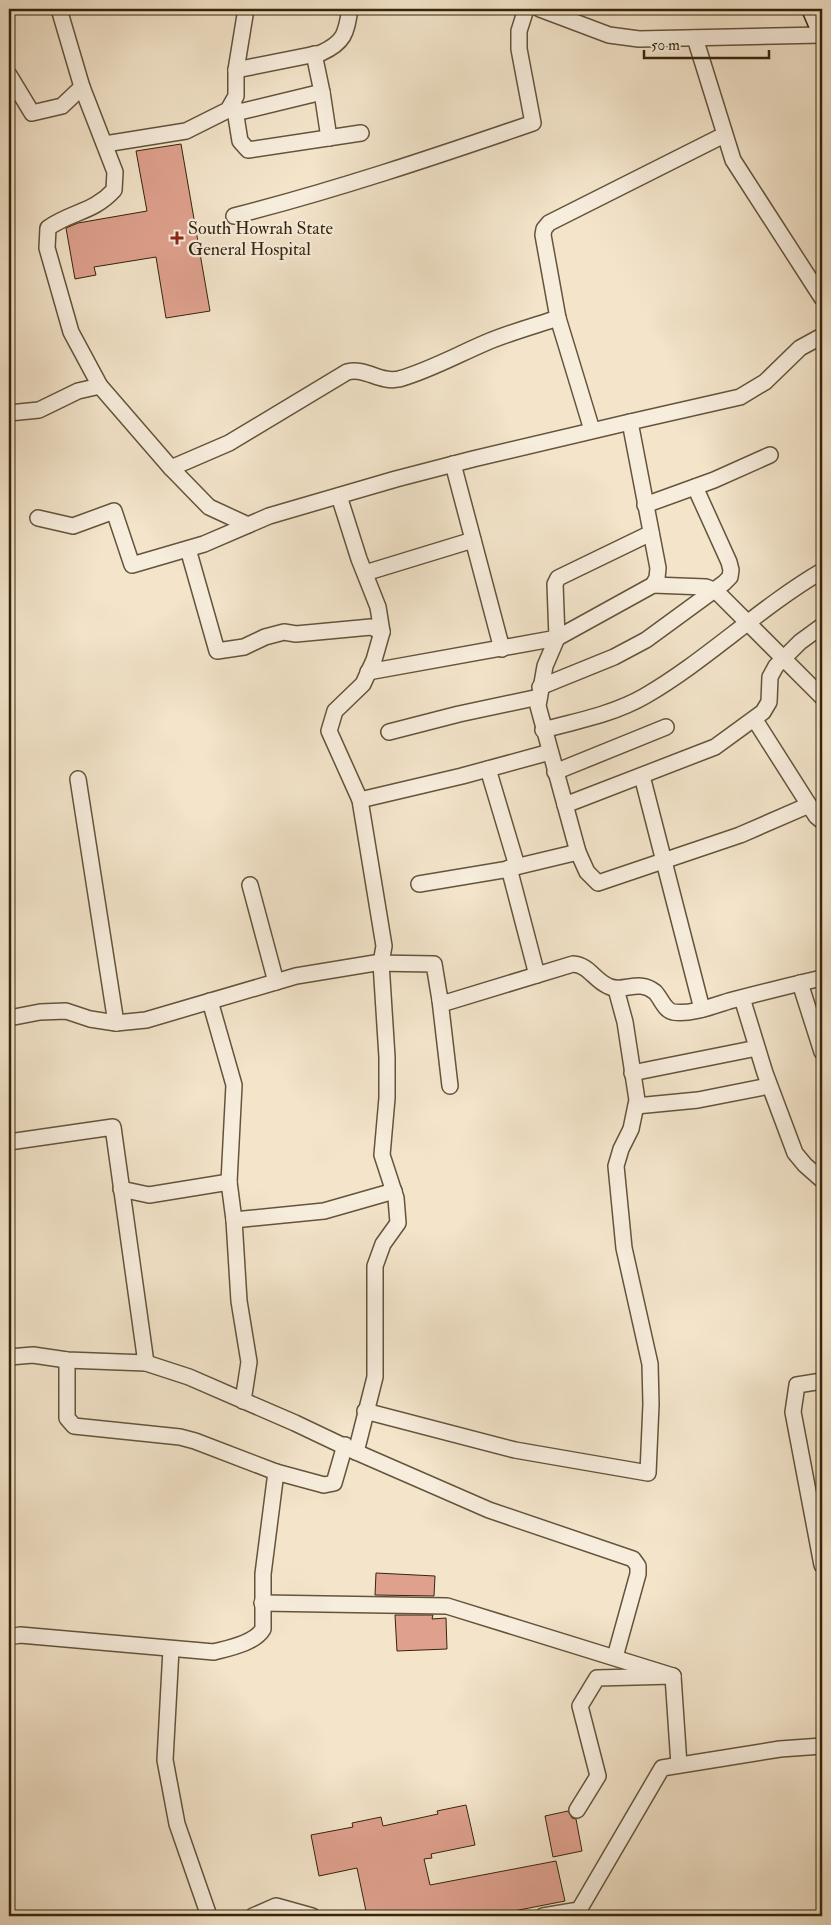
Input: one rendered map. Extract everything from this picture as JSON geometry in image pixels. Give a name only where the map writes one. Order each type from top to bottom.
[{"type":"street","points":[[58,9],[82,87],[115,172],[114,190],[102,204],[59,220],[48,228],[47,248],[71,332],[100,386],[171,468],[209,507],[248,525]]},
{"type":"street","points":[[246,9],[236,70],[237,86],[234,109],[240,141],[248,150],[361,133]]},
{"type":"street","points":[[236,70],[314,54],[331,48],[344,37],[350,9]]},
{"type":"street","points":[[234,216],[392,172],[534,122],[519,50],[519,31],[526,9]]},
{"type":"street","points":[[540,9],[567,15],[617,36],[639,39],[822,35]]},
{"type":"street","points":[[813,9],[822,30]]},
{"type":"street","points":[[695,38],[733,160],[822,298]]},
{"type":"street","points":[[314,54],[329,138]]},
{"type":"street","points":[[9,75],[32,113],[62,106],[82,87]]},
{"type":"street","points":[[105,144],[186,131],[234,109],[322,92]]},
{"type":"street","points":[[592,430],[558,318],[543,235],[544,229],[549,224],[724,135]]},
{"type":"street","points":[[171,468],[229,443],[347,372],[357,370],[382,379],[400,378],[414,374],[488,342],[558,318]]},
{"type":"street","points":[[38,518],[73,526],[114,511],[132,565],[188,549],[269,516],[452,464],[740,397],[764,382],[800,348],[822,336]]},
{"type":"street","points":[[9,413],[39,410],[78,391],[100,386]]},
{"type":"street","points":[[630,422],[658,568],[657,578],[653,585]]},
{"type":"street","points":[[646,505],[696,487],[770,456]]},
{"type":"street","points":[[452,464],[502,649]]},
{"type":"street","points":[[389,732],[540,692],[646,640],[716,591],[730,577],[731,570],[696,487]]},
{"type":"street","points":[[67,1360],[67,1418],[74,1426],[180,1437],[276,1472],[324,1485],[334,1484],[365,1411],[375,1377],[375,1266],[383,1244],[398,1223],[394,1191],[382,1155],[387,1098],[387,1057],[381,963],[384,946],[360,800],[328,731],[335,711],[362,684],[382,632],[378,607],[339,496]]},
{"type":"street","points":[[650,533],[558,578],[555,584],[557,638],[546,666],[538,706],[543,730],[578,852],[587,872],[598,883],[665,862],[740,835],[810,805]]},
{"type":"street","points":[[365,573],[473,540]]},
{"type":"street","points":[[188,549],[217,652],[244,647],[265,637],[284,632],[296,634],[371,627],[382,632]]},
{"type":"street","points":[[543,730],[605,713],[644,697],[748,621],[822,571]]},
{"type":"street","points":[[368,672],[557,638],[653,585],[706,587],[716,591],[748,621],[822,697]]},
{"type":"street","points":[[565,805],[715,747],[755,720],[769,702],[770,677],[784,656],[822,626]]},
{"type":"street","points":[[755,720],[816,816],[822,821]]},
{"type":"street","points":[[555,772],[666,727]]},
{"type":"street","points":[[360,800],[550,752]]},
{"type":"street","points":[[488,769],[513,867],[537,975]]},
{"type":"street","points":[[642,776],[702,1009]]},
{"type":"street","points":[[78,779],[116,1023]]},
{"type":"street","points":[[419,884],[513,867],[578,852]]},
{"type":"street","points":[[250,886],[276,982]]},
{"type":"street","points":[[9,1018],[40,1012],[66,1011],[90,1019],[116,1023],[146,1020],[296,976],[381,963],[434,964],[450,1086]]},
{"type":"street","points":[[440,1000],[448,1002],[574,964],[582,965],[608,987],[616,989],[636,985],[649,988],[668,1010],[674,1012],[702,1009],[822,978]]},
{"type":"street","points":[[800,983],[822,1052]]},
{"type":"street","points":[[365,1411],[515,1450],[648,1473],[650,1364],[624,1248],[616,1166],[621,1149],[631,1129],[636,1106],[625,1022],[616,989]]},
{"type":"street","points":[[742,998],[757,1048],[795,1153],[822,1180]]},
{"type":"street","points":[[210,1001],[234,1085],[229,1182],[234,1220],[239,1301],[249,1362],[243,1402]]},
{"type":"street","points":[[632,1073],[757,1048]]},
{"type":"street","points":[[636,1106],[698,1100],[770,1086]]},
{"type":"street","points":[[9,1142],[113,1127],[146,1363]]},
{"type":"street","points":[[121,1189],[149,1195],[229,1182]]},
{"type":"street","points":[[234,1220],[324,1211],[394,1191]]},
{"type":"street","points":[[9,1357],[33,1355],[67,1360],[146,1363],[189,1378],[505,1516],[633,1559],[638,1566],[638,1574],[615,1657]]},
{"type":"street","points":[[822,1381],[797,1385],[793,1412],[822,1565]]},
{"type":"street","points":[[9,1637],[20,1635],[214,1652],[235,1646],[260,1634],[263,1629],[263,1574],[276,1472]]},
{"type":"street","points":[[262,1603],[447,1606],[673,1676]]},
{"type":"street","points":[[171,1649],[165,1760],[177,1824],[209,1916]]},
{"type":"street","points":[[673,1676],[679,1765]]},
{"type":"street","points":[[577,1810],[598,1776],[580,1706],[597,1678],[673,1676]]},
{"type":"street","points":[[543,1916],[581,1913],[662,1768],[780,1749],[822,1746]]},
{"type":"street","points":[[252,1916],[276,1906],[312,1916]]},
{"type":"building","points":[[181,144],[210,311],[166,318],[156,257],[94,267],[96,275],[75,279],[66,228],[78,223],[147,211],[136,151]]},
{"type":"building","points":[[376,1573],[435,1576],[434,1596],[375,1595]]},
{"type":"building","points":[[395,1615],[433,1615],[432,1619],[446,1618],[447,1649],[397,1651]]},
{"type":"building","points":[[466,1805],[475,1845],[431,1854],[432,1858],[424,1859],[430,1885],[556,1861],[565,1901],[488,1916],[406,1916],[406,1913],[391,1916],[367,1916],[357,1868],[319,1876],[311,1835],[353,1827],[352,1823],[381,1817],[383,1826],[438,1814],[437,1811]]},
{"type":"building","points":[[568,1811],[572,1818],[576,1819],[582,1851],[553,1857],[545,1816]]},
{"type":"place","name":"South Howrah State General Hospital","points":[[177,238]]}]
